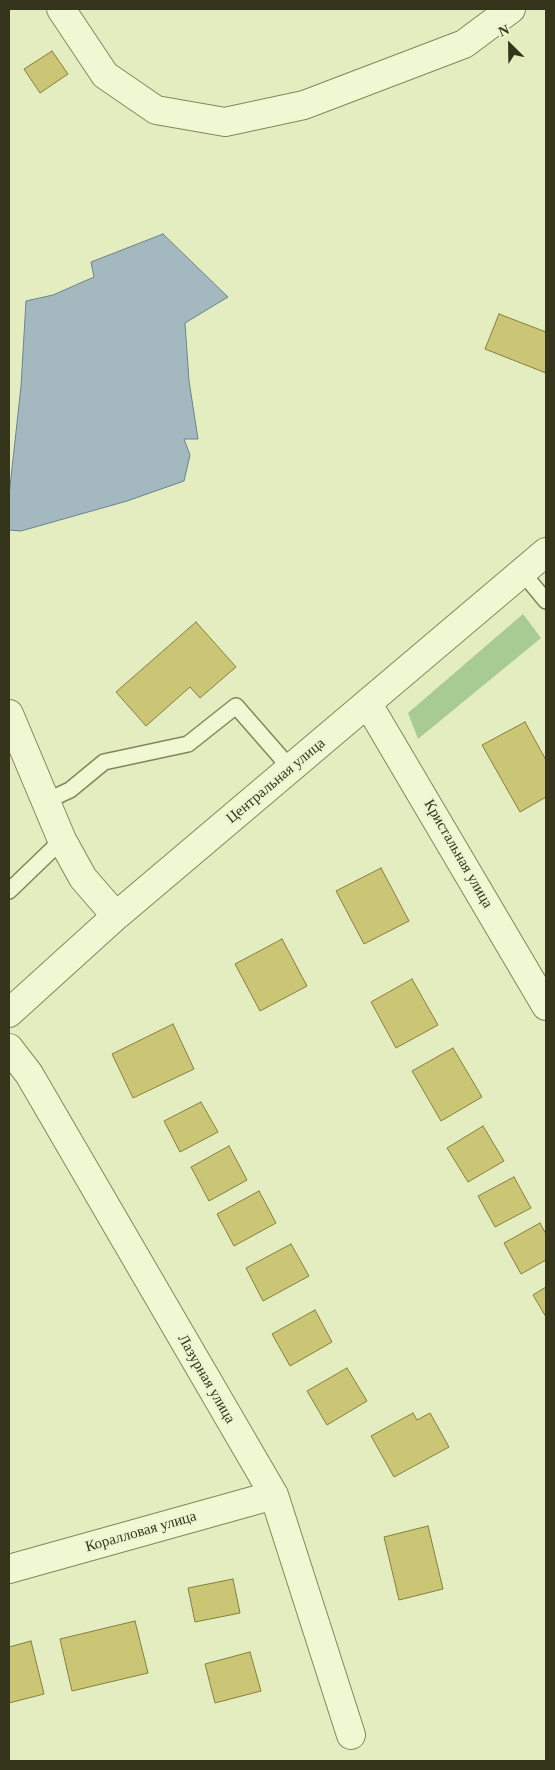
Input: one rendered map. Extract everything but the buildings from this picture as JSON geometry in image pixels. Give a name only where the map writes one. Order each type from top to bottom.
[{"type":"street","points":[[61,9],[105,75],[156,110],[226,122],[304,105],[464,44],[511,9]]},
{"type":"street","name":"Центральная улица","points":[[9,1013],[116,916],[546,552]]},
{"type":"street","name":"Кристальная улица","points":[[368,704],[546,1006]]},
{"type":"street","points":[[9,714],[62,840],[83,878],[116,916]]},
{"type":"street","name":"Лазурная улица","points":[[9,1048],[29,1074],[274,1495],[351,1735]]},
{"type":"street","name":"Коралловая улица","points":[[9,1569],[274,1495]]},
{"type":"lane","points":[[522,572],[546,601]]},
{"type":"lane","points":[[46,801],[70,790],[104,762],[188,744],[236,706],[291,769]]},
{"type":"lane","points":[[9,891],[62,840]]},
{"type":"green space","points":[[523,614],[541,638],[418,739],[408,713]]},
{"type":"water","points":[[163,234],[228,297],[185,323],[189,381],[198,439],[184,439],[190,455],[184,481],[127,501],[21,531],[9,530],[9,496],[21,386],[26,301],[53,295],[94,277],[91,262]]}]
